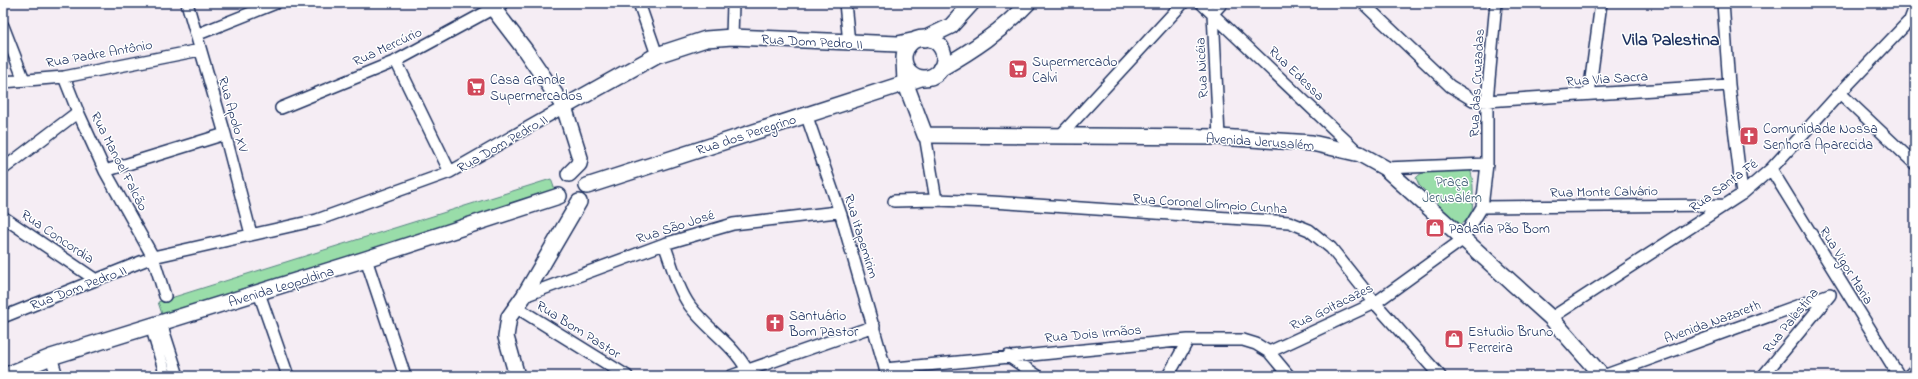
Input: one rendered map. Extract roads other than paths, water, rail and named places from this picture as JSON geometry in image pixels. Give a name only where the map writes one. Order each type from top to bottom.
[{"type":"street","name":"Rua Apolo XV","points":[[187,3],[225,134],[251,234]]},
{"type":"street","points":[[196,36],[276,3]]},
{"type":"street","points":[[639,3],[657,55]]},
{"type":"street","points":[[732,37],[734,3]]},
{"type":"street","points":[[846,3],[849,43]]},
{"type":"street","name":"Rua Dom Pedro II","points":[[3,317],[153,257],[317,220],[450,172],[657,55],[706,39],[732,37],[898,44],[920,40],[951,26],[972,3]]},
{"type":"street","points":[[904,60],[906,67],[911,73],[921,78],[932,76],[940,69],[981,45],[1009,23],[1028,3]]},
{"type":"street","points":[[1059,137],[1182,3]]},
{"type":"street","points":[[1201,3],[1213,13],[1222,3]]},
{"type":"street","name":"Rua Via Sacra","points":[[1363,3],[1450,86],[1473,100],[1487,101],[1729,85]]},
{"type":"street","name":"Rua das Cruzadas","points":[[1462,240],[1482,207],[1487,164],[1487,101],[1496,3]]},
{"type":"street","points":[[1590,94],[1601,3]]},
{"type":"street","points":[[1723,3],[1729,85],[1742,194]]},
{"type":"street","points":[[494,4],[564,107],[580,158],[579,175],[585,198],[572,204],[564,202],[559,196],[557,189],[559,183],[563,177],[579,175]]},
{"type":"street","name":"Rua Mercúrio","points":[[281,108],[396,60],[494,4]]},
{"type":"street","name":"Rua Santa Fé","points":[[1551,318],[1742,194],[1771,169],[1840,93],[1912,22],[1915,7]]},
{"type":"street","name":"Rua Nicéia","points":[[1213,13],[1219,137]]},
{"type":"street","name":"Rua Edessa","points":[[1213,13],[1360,154]]},
{"type":"street","points":[[3,26],[24,80]]},
{"type":"street","points":[[936,200],[925,136],[905,82],[904,60],[906,50],[920,40],[934,41],[941,48],[944,59],[940,69]]},
{"type":"street","name":"Rua Padre Antônio","points":[[3,82],[64,77],[200,50]]},
{"type":"street","points":[[396,60],[450,172]]},
{"type":"street","name":"Rua Manoel Falcão","points":[[64,77],[105,171],[153,257]]},
{"type":"street","name":"Rua dos Peregrino","points":[[579,175],[806,114],[921,78]]},
{"type":"street","points":[[1840,93],[1915,164]]},
{"type":"street","points":[[3,169],[78,112]]},
{"type":"street","name":"Rua Itapemirim","points":[[806,114],[841,215],[886,372]]},
{"type":"street","points":[[105,171],[225,134]]},
{"type":"street","name":"Avenida Jerusalém","points":[[925,136],[1219,137],[1312,143],[1360,154],[1385,168],[1462,240],[1551,318],[1603,376]]},
{"type":"street","points":[[1385,168],[1487,164]]},
{"type":"street","name":"Rua Vigor Maria","points":[[1771,169],[1899,376]]},
{"type":"street","name":"Avenida Leopoldina","points":[[4,376],[51,357],[366,259],[559,196]]},
{"type":"street","name":"Rua Coronel Olímpio Cunha","points":[[894,201],[936,200],[992,202],[1288,222],[1309,230],[1331,248],[1375,303],[1440,376]]},
{"type":"street","points":[[517,376],[506,337],[509,317],[579,202]]},
{"type":"street","name":"Rua Monte Calvário","points":[[1482,207],[1725,205]]},
{"type":"street","name":"Rua São José","points":[[520,301],[664,244],[733,224],[837,212],[841,215]]},
{"type":"street","name":"Rua Concordia","points":[[3,217],[96,280]]},
{"type":"street","name":"Rua Goitacazes","points":[[1269,352],[1375,303],[1462,240]]},
{"type":"street","points":[[664,244],[680,289],[690,306],[740,358],[746,370]]},
{"type":"street","points":[[153,257],[165,296]]},
{"type":"street","points":[[366,259],[405,376]]},
{"type":"street","name":"Rua Palestina","points":[[1763,376],[1830,294],[1841,283]]},
{"type":"street","points":[[260,292],[288,376]]},
{"type":"street","name":"Avenida Nazareth","points":[[1603,376],[1830,294]]},
{"type":"street","name":"Rua Bom Pastor","points":[[520,301],[627,376]]},
{"type":"street","points":[[156,325],[166,376]]},
{"type":"street","points":[[156,325],[178,376]]},
{"type":"street","points":[[731,376],[874,326]]},
{"type":"street","points":[[1168,376],[1188,340]]},
{"type":"street","name":"Rua Dois Irmãos","points":[[886,372],[1008,356],[1188,340],[1243,340],[1256,344],[1269,352],[1289,376]]},
{"type":"street","points":[[1008,356],[1038,376]]},
{"type":"street","points":[[51,357],[57,376]]},
{"type":"street","points":[[1911,376],[1915,372]]},
{"type":"place","name":"Supermercado Calvi","points":[[1018,69]]},
{"type":"place","name":"Casa Grande Supermercados","points":[[476,87]]},
{"type":"place","name":"Comunidade Nossa Senhora Aparecida","points":[[1749,136]]},
{"type":"place","name":"Padaria Pão Bom","points":[[1435,228]]},
{"type":"place","name":"Santuário Bom Pastor","points":[[775,323]]},
{"type":"place","name":"Estudio Bruno Ferreira","points":[[1454,339]]},
{"type":"district","name":"Vila Palestina","points":[[1671,39]]},
{"type":"park label","name":"Praça Jerusalém","points":[[1452,190]]}]
